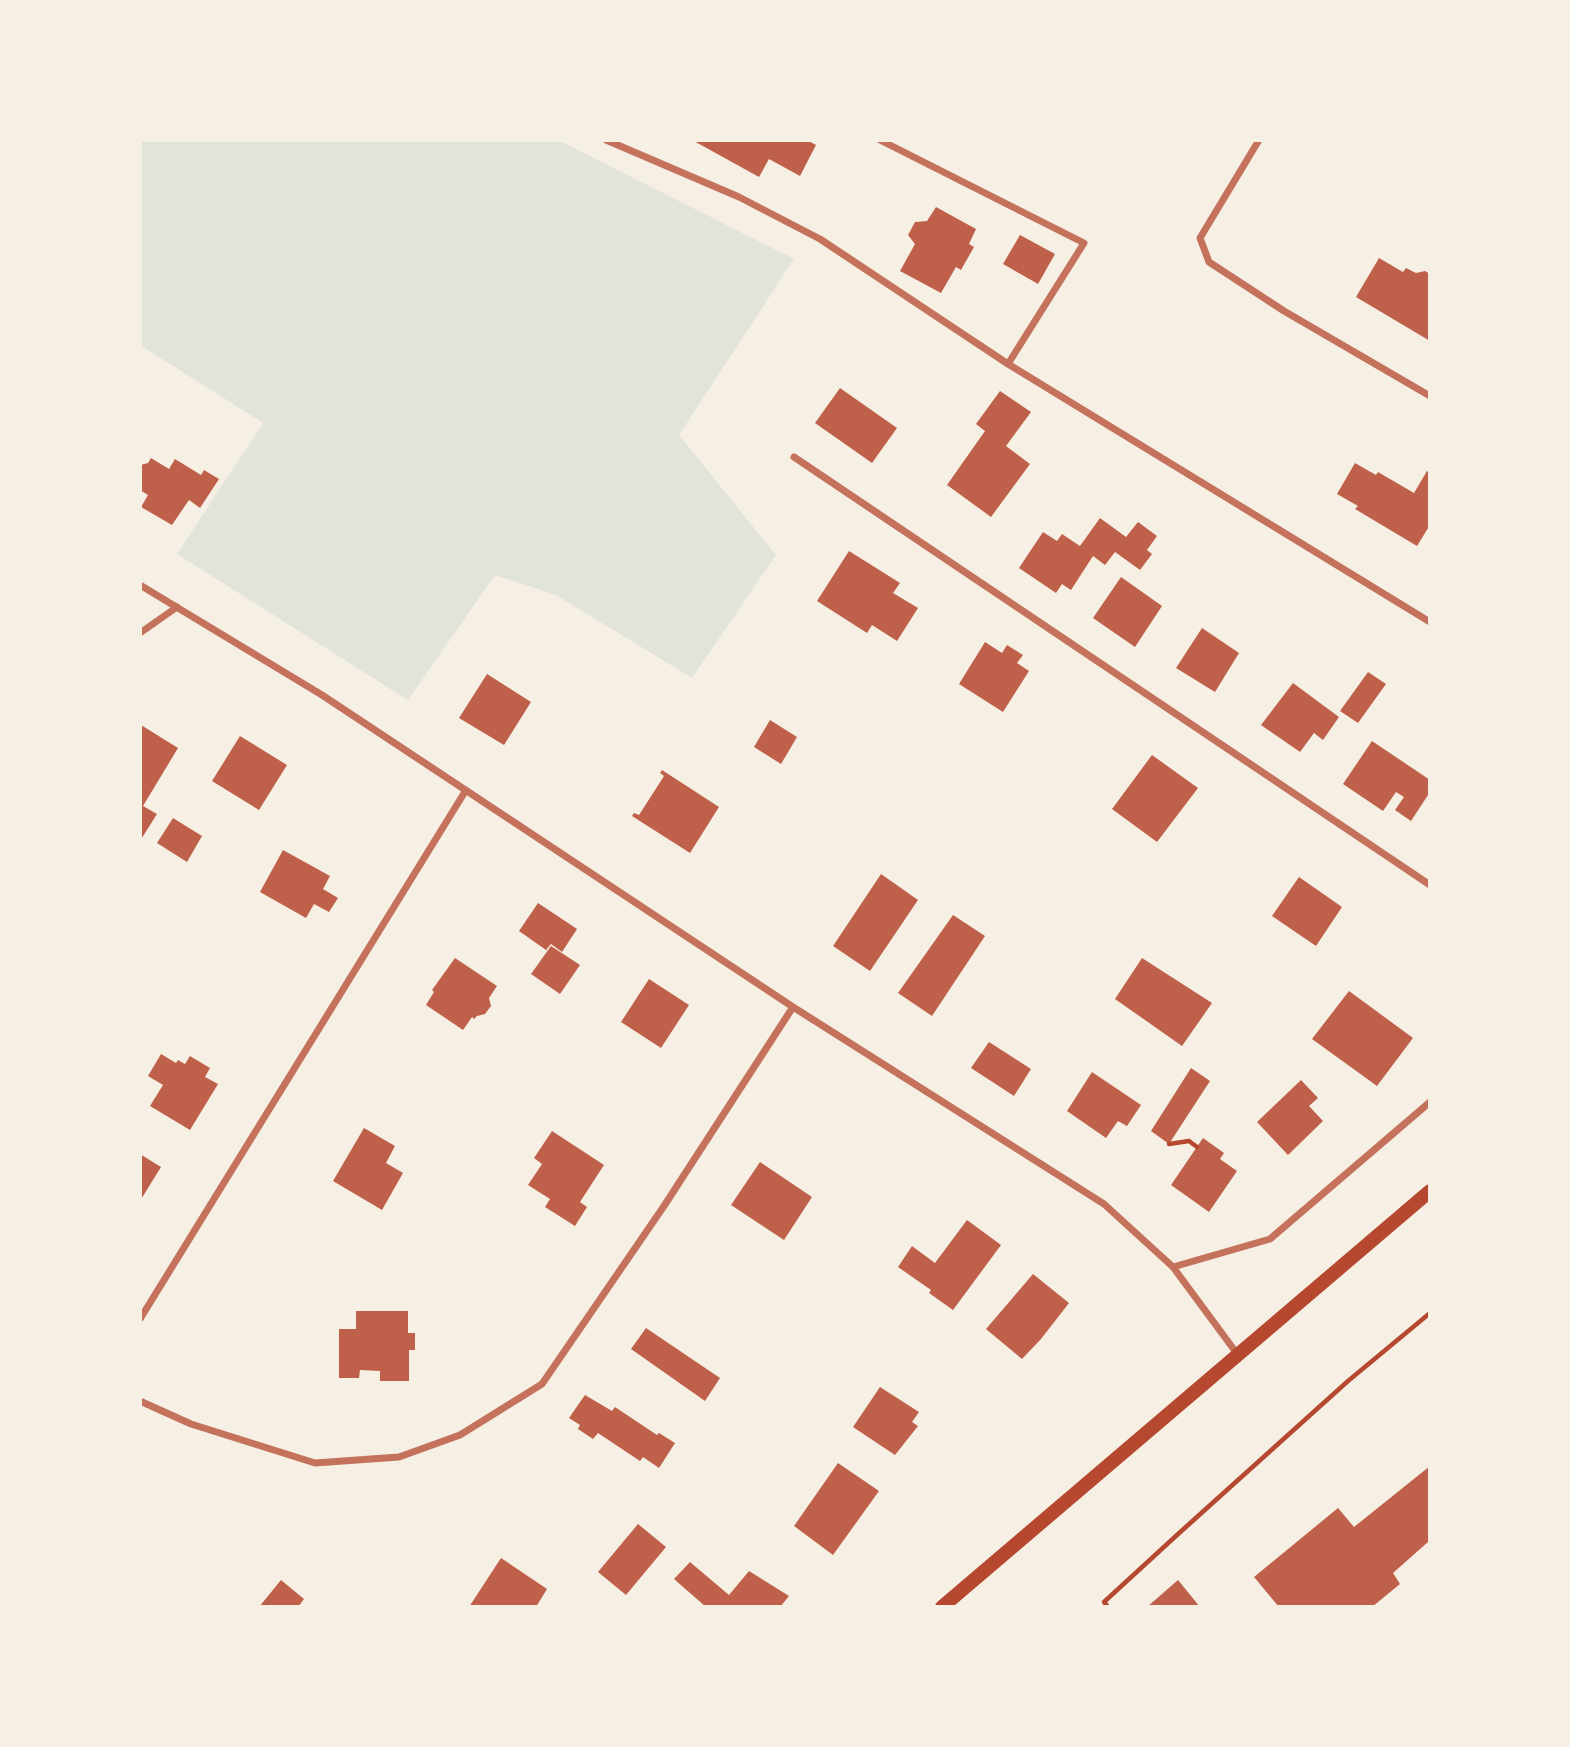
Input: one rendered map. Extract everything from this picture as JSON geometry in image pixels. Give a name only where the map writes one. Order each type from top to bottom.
[{"type":"main road","points":[[942,1607],[1430,1191]]},
{"type":"street","points":[[607,140],[739,197],[820,239],[1008,364],[1430,622]]},
{"type":"street","points":[[880,140],[1084,243],[1008,364]]},
{"type":"street","points":[[1259,140],[1200,238],[1209,262],[1284,311],[1430,396]]},
{"type":"street","points":[[794,457],[1430,885]]},
{"type":"street","points":[[140,585],[322,695],[793,1007],[1104,1204],[1173,1267],[1238,1355]]},
{"type":"street","points":[[140,633],[177,607]]},
{"type":"street","points":[[140,1319],[466,790]]},
{"type":"street","points":[[140,1401],[191,1424],[315,1463],[399,1457],[460,1435],[542,1384],[664,1206],[793,1007]]},
{"type":"street","points":[[1173,1267],[1270,1239],[1430,1102]]},
{"type":"path","points":[[1169,1144],[1189,1142],[1197,1147]]},
{"type":"path","points":[[1108,1607],[1104,1602],[1177,1535],[1348,1381],[1430,1313]]},
{"type":"shaded area","points":[[140,140],[558,140],[794,259],[679,435],[776,555],[692,678],[556,595],[495,575],[408,700],[177,554],[263,423],[140,345]]},
{"type":"building","points":[[692,140],[807,140],[816,145],[800,176],[769,159],[759,177]]},
{"type":"building","points":[[936,207],[976,229],[969,244],[974,247],[961,270],[956,267],[941,293],[900,271],[915,244],[908,235],[915,222],[927,221]]},
{"type":"building","points":[[1020,235],[1055,254],[1038,284],[1003,264]]},
{"type":"building","points":[[1379,258],[1403,272],[1406,268],[1416,273],[1425,271],[1430,274],[1430,341],[1356,297]]},
{"type":"building","points":[[840,388],[897,428],[872,463],[815,423]]},
{"type":"building","points":[[1000,391],[1031,412],[1006,446],[1030,464],[991,517],[947,485],[985,431],[976,424]]},
{"type":"building","points":[[151,458],[169,469],[175,459],[201,475],[204,470],[219,479],[200,508],[189,500],[172,525],[141,507],[148,495],[140,490],[140,465],[148,463]]},
{"type":"building","points":[[1355,463],[1376,475],[1378,472],[1414,493],[1427,471],[1430,473],[1430,525],[1417,546],[1355,509],[1358,506],[1337,494]]},
{"type":"building","points":[[1100,518],[1126,537],[1138,522],[1157,536],[1147,550],[1152,554],[1140,570],[1115,552],[1105,565],[1093,556],[1071,590],[1062,584],[1056,593],[1019,568],[1043,532],[1057,541],[1062,534],[1080,546]]},
{"type":"building","points":[[849,551],[900,583],[893,593],[918,608],[897,641],[872,625],[867,633],[817,601]]},
{"type":"building","points":[[1121,577],[1162,606],[1135,647],[1093,618]]},
{"type":"building","points":[[1202,628],[1239,653],[1215,692],[1176,668]]},
{"type":"building","points":[[985,642],[1002,653],[1007,645],[1023,655],[1017,663],[1029,671],[1003,712],[959,684]]},
{"type":"building","points":[[1368,672],[1386,684],[1358,723],[1340,711]]},
{"type":"building","points":[[487,674],[531,702],[504,745],[459,718]]},
{"type":"building","points":[[1293,683],[1339,717],[1323,740],[1314,733],[1300,752],[1261,725]]},
{"type":"building","points":[[770,720],[797,737],[781,764],[754,747]]},
{"type":"building","points":[[141,725],[178,748],[143,806],[157,814],[140,841]]},
{"type":"building","points":[[240,736],[287,765],[259,810],[212,781]]},
{"type":"building","points":[[1372,741],[1430,780],[1430,792],[1411,821],[1395,810],[1404,797],[1396,792],[1383,811],[1343,784]]},
{"type":"building","points":[[1152,755],[1198,788],[1157,842],[1112,809]]},
{"type":"building","points":[[662,770],[719,807],[690,853],[632,816],[634,813],[639,815],[664,776],[660,773]]},
{"type":"building","points":[[173,818],[202,836],[187,862],[157,843]]},
{"type":"building","points":[[283,850],[330,876],[323,889],[338,898],[329,912],[314,904],[306,918],[260,892]]},
{"type":"building","points":[[881,874],[918,900],[870,971],[833,946]]},
{"type":"building","points":[[1299,877],[1342,907],[1316,946],[1272,916]]},
{"type":"building","points":[[538,903],[577,929],[562,952],[551,944],[546,950],[519,931]]},
{"type":"building","points":[[953,915],[985,936],[932,1016],[898,993]]},
{"type":"building","points":[[551,946],[580,965],[560,994],[531,974]]},
{"type":"building","points":[[455,958],[497,986],[489,998],[491,1006],[485,1014],[474,1019],[472,1017],[463,1030],[426,1005],[434,992],[432,990]]},
{"type":"building","points":[[1142,958],[1212,1003],[1182,1046],[1115,999]]},
{"type":"building","points":[[649,979],[689,1005],[661,1048],[621,1022]]},
{"type":"building","points":[[1349,991],[1413,1038],[1377,1086],[1312,1039]]},
{"type":"building","points":[[989,1042],[1031,1069],[1014,1096],[971,1068]]},
{"type":"building","points":[[161,1054],[176,1063],[178,1060],[185,1064],[190,1056],[210,1068],[205,1077],[218,1084],[190,1130],[150,1106],[163,1085],[148,1076]]},
{"type":"building","points":[[1191,1068],[1210,1081],[1169,1144],[1151,1131]]},
{"type":"building","points":[[1092,1072],[1141,1105],[1127,1126],[1118,1121],[1106,1138],[1067,1111]]},
{"type":"building","points":[[1301,1080],[1318,1098],[1309,1106],[1323,1121],[1288,1155],[1257,1122]]},
{"type":"building","points":[[364,1128],[395,1146],[386,1163],[403,1173],[382,1210],[333,1181]]},
{"type":"building","points":[[552,1131],[604,1165],[580,1202],[587,1207],[575,1226],[545,1207],[550,1199],[528,1185],[542,1164],[534,1158]]},
{"type":"building","points":[[1203,1138],[1224,1153],[1220,1159],[1237,1171],[1209,1212],[1171,1185]]},
{"type":"building","points":[[140,1154],[161,1167],[140,1201]]},
{"type":"building","points":[[760,1162],[812,1197],[784,1240],[731,1205]]},
{"type":"building","points":[[967,1220],[1001,1245],[953,1310],[929,1293],[931,1290],[898,1267],[912,1246],[935,1263]]},
{"type":"building","points":[[1033,1274],[1069,1303],[1022,1359],[986,1329]]},
{"type":"building","points":[[356,1311],[408,1311],[408,1333],[415,1333],[415,1350],[409,1350],[409,1381],[380,1381],[380,1371],[360,1370],[359,1378],[339,1378],[339,1329],[356,1329]]},
{"type":"building","points":[[646,1328],[720,1378],[705,1401],[631,1349]]},
{"type":"building","points":[[880,1387],[919,1412],[912,1422],[918,1426],[895,1455],[853,1427]]},
{"type":"building","points":[[585,1395],[612,1411],[615,1407],[657,1435],[659,1433],[675,1443],[659,1468],[643,1457],[640,1461],[598,1433],[593,1439],[578,1429],[580,1425],[569,1418]]},
{"type":"building","points":[[838,1463],[879,1491],[833,1555],[794,1526]]},
{"type":"building","points":[[1430,1466],[1430,1545],[1428,1542],[1393,1573],[1400,1584],[1372,1607],[1279,1607],[1254,1577],[1338,1508],[1354,1527]]},
{"type":"building","points":[[638,1524],[666,1547],[626,1595],[598,1572]]},
{"type":"building","points":[[501,1558],[547,1589],[536,1607],[469,1607]]},
{"type":"building","points":[[690,1562],[729,1595],[749,1571],[789,1596],[780,1607],[706,1607],[674,1579]]},
{"type":"building","points":[[281,1580],[304,1599],[298,1607],[259,1607]]},
{"type":"building","points":[[1178,1580],[1200,1607],[1147,1607]]}]
